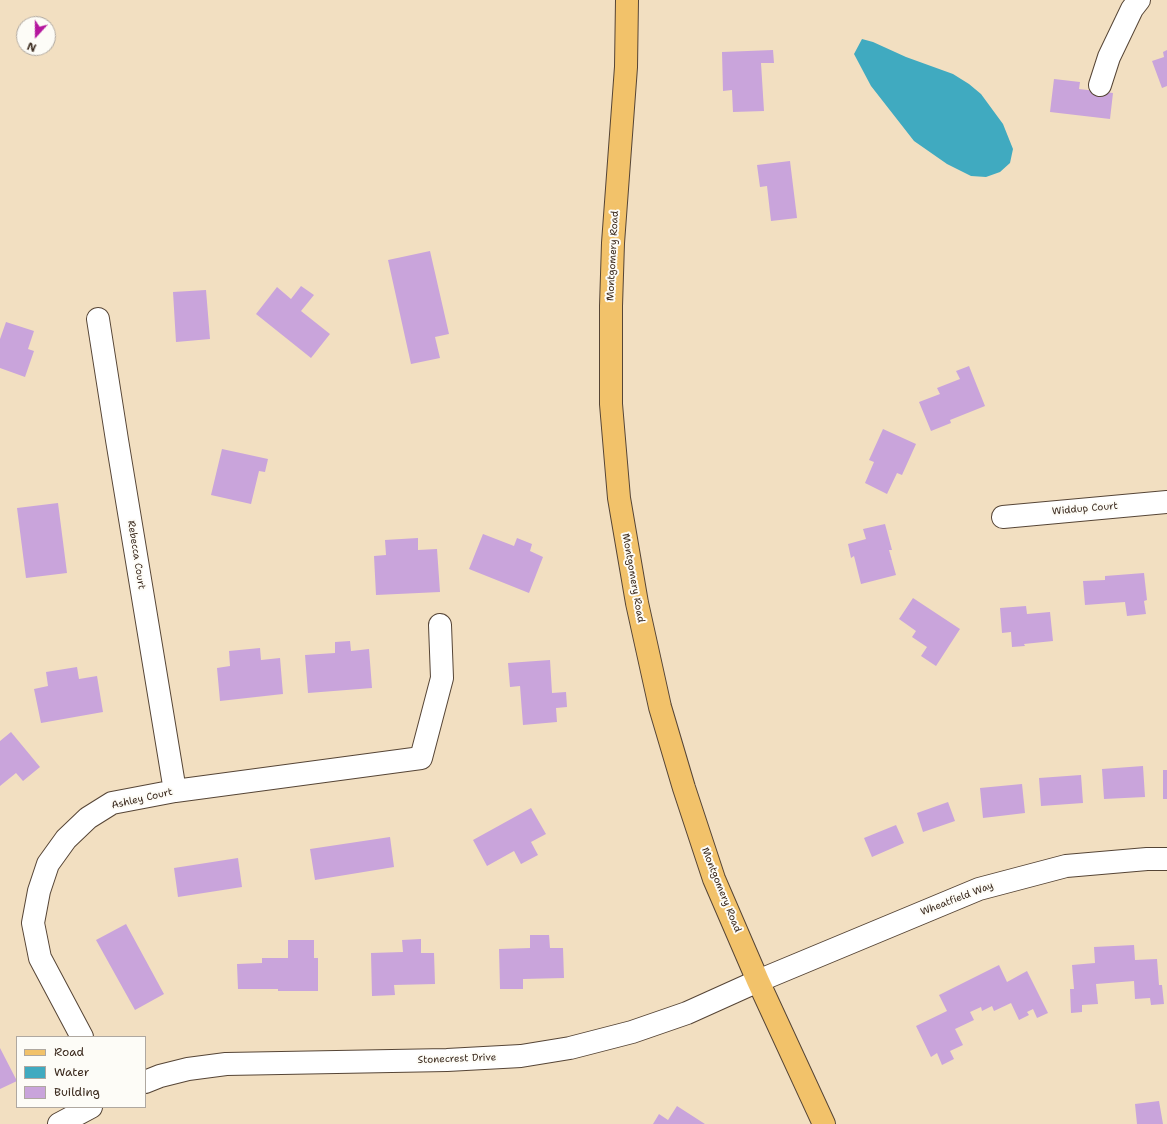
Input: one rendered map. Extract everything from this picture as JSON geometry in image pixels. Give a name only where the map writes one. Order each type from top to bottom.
[{"type":"main road","name":"Montgomery Road","points":[[627,0],[626,67],[613,243],[611,306],[611,404],[619,498],[637,603],[660,707],[684,788],[714,880],[758,981],[824,1124]]},
{"type":"street","points":[[1100,85],[1109,57],[1132,9],[1140,0]]},
{"type":"street","name":"Rebecca Court","points":[[98,319],[175,791]]},
{"type":"street","name":"Widdup Court","points":[[1003,517],[1167,502]]},
{"type":"street","name":"Ashley Court","points":[[81,1036],[40,958],[33,924],[39,891],[48,864],[66,839],[88,818],[112,803],[175,791],[420,758],[442,678],[440,625]]},
{"type":"street","name":"Wheatfield Way","points":[[758,981],[979,888],[1066,866],[1146,859],[1167,859]]},
{"type":"street","name":"Stonecrest Drive","points":[[146,1082],[160,1076],[188,1069],[226,1064],[447,1060],[521,1056],[563,1049],[632,1032],[687,1013],[758,981]]},
{"type":"street","points":[[59,1124],[89,1108]]},
{"type":"water","points":[[862,39],[953,74],[981,94],[1003,124],[1013,149],[1010,163],[1000,172],[986,177],[971,176],[947,164],[914,141],[871,86],[854,54]]},
{"type":"building","points":[[773,50],[774,63],[761,63],[764,111],[733,112],[732,90],[723,91],[722,52]]},
{"type":"building","points":[[1167,50],[1167,86],[1162,88],[1152,61],[1164,57],[1163,52]]},
{"type":"building","points":[[1054,79],[1080,82],[1079,89],[1113,93],[1110,119],[1050,112]]},
{"type":"building","points":[[790,161],[797,218],[771,221],[767,186],[760,187],[757,165]]},
{"type":"building","points":[[430,251],[449,334],[435,337],[440,358],[411,364],[388,260]]},
{"type":"building","points":[[301,286],[314,295],[301,311],[330,334],[311,358],[256,314],[277,287],[291,299]]},
{"type":"building","points":[[206,290],[210,339],[176,342],[173,292]]},
{"type":"building","points":[[6,322],[34,331],[28,349],[34,351],[25,377],[0,368],[0,339]]},
{"type":"building","points":[[969,366],[985,406],[950,420],[951,423],[931,431],[919,402],[940,394],[937,388],[960,379],[956,371]]},
{"type":"building","points":[[883,429],[916,444],[902,475],[897,473],[887,494],[865,483],[874,462],[869,460]]},
{"type":"building","points":[[222,449],[268,459],[265,472],[259,471],[251,504],[211,495]]},
{"type":"building","points":[[58,503],[67,573],[26,578],[17,508]]},
{"type":"building","points":[[885,524],[892,550],[889,550],[896,575],[861,584],[854,556],[851,558],[848,544],[866,539],[863,529]]},
{"type":"building","points":[[483,534],[514,546],[517,538],[532,544],[530,551],[543,557],[529,593],[469,569]]},
{"type":"building","points":[[418,538],[418,550],[437,549],[440,592],[376,595],[374,556],[386,555],[385,540]]},
{"type":"building","points":[[1144,573],[1147,600],[1144,601],[1146,614],[1127,616],[1125,602],[1085,605],[1083,581],[1105,580],[1105,576]]},
{"type":"building","points":[[913,598],[960,629],[936,666],[921,656],[927,647],[912,637],[916,631],[899,619]]},
{"type":"building","points":[[1026,606],[1027,614],[1050,612],[1053,641],[1024,644],[1025,646],[1012,647],[1011,632],[1002,633],[1000,608]]},
{"type":"building","points":[[350,641],[351,651],[369,649],[372,688],[308,693],[305,655],[335,653],[335,642]]},
{"type":"building","points":[[260,648],[261,660],[280,658],[283,694],[220,701],[217,668],[230,666],[229,651]]},
{"type":"building","points":[[550,660],[552,693],[566,692],[567,707],[556,708],[557,722],[523,725],[520,686],[510,687],[508,663]]},
{"type":"building","points":[[77,667],[79,679],[97,676],[103,712],[41,723],[34,689],[48,686],[46,672]]},
{"type":"building","points":[[11,732],[40,767],[23,781],[16,773],[0,786],[0,741]]},
{"type":"building","points":[[1143,766],[1145,797],[1104,799],[1102,769]]},
{"type":"building","points":[[1163,770],[1167,770],[1167,799],[1163,799]]},
{"type":"building","points":[[1081,775],[1083,803],[1041,806],[1039,778]]},
{"type":"building","points":[[1022,784],[1025,813],[983,818],[980,788]]},
{"type":"building","points":[[948,802],[955,821],[923,832],[917,813]]},
{"type":"building","points":[[531,808],[546,834],[531,842],[538,855],[521,864],[514,851],[487,866],[473,840]]},
{"type":"building","points":[[896,825],[904,843],[872,857],[864,838]]},
{"type":"building","points":[[390,837],[394,867],[315,880],[310,849]]},
{"type":"building","points":[[238,858],[242,887],[178,897],[174,868]]},
{"type":"building","points":[[126,924],[164,994],[135,1010],[96,940]]},
{"type":"building","points":[[530,935],[549,935],[550,948],[563,948],[564,978],[523,979],[523,989],[500,989],[499,949],[530,948]]},
{"type":"building","points":[[421,939],[421,953],[434,953],[435,984],[394,985],[395,995],[372,996],[371,953],[403,952],[402,940]]},
{"type":"building","points":[[288,940],[314,940],[314,958],[318,958],[318,991],[238,989],[237,964],[262,963],[262,958],[288,958]]},
{"type":"building","points":[[1134,945],[1135,960],[1157,959],[1159,985],[1162,985],[1164,1004],[1151,1005],[1150,998],[1135,999],[1134,981],[1096,984],[1098,1004],[1082,1005],[1082,1012],[1071,1013],[1070,989],[1074,989],[1072,965],[1095,963],[1094,947]]},
{"type":"building","points":[[999,965],[1007,982],[1027,971],[1048,1013],[1037,1018],[1033,1009],[1027,1012],[1029,1015],[1019,1020],[1011,1003],[994,1011],[992,1006],[982,1011],[981,1007],[970,1012],[974,1020],[955,1029],[963,1045],[950,1051],[954,1059],[942,1065],[937,1053],[931,1057],[916,1026],[947,1011],[939,995]]},
{"type":"building","points":[[0,1048],[16,1081],[0,1089]]},
{"type":"building","points":[[1159,1101],[1163,1124],[1137,1124],[1135,1104]]},
{"type":"building","points":[[677,1106],[705,1124],[653,1124],[659,1114],[668,1120]]}]
